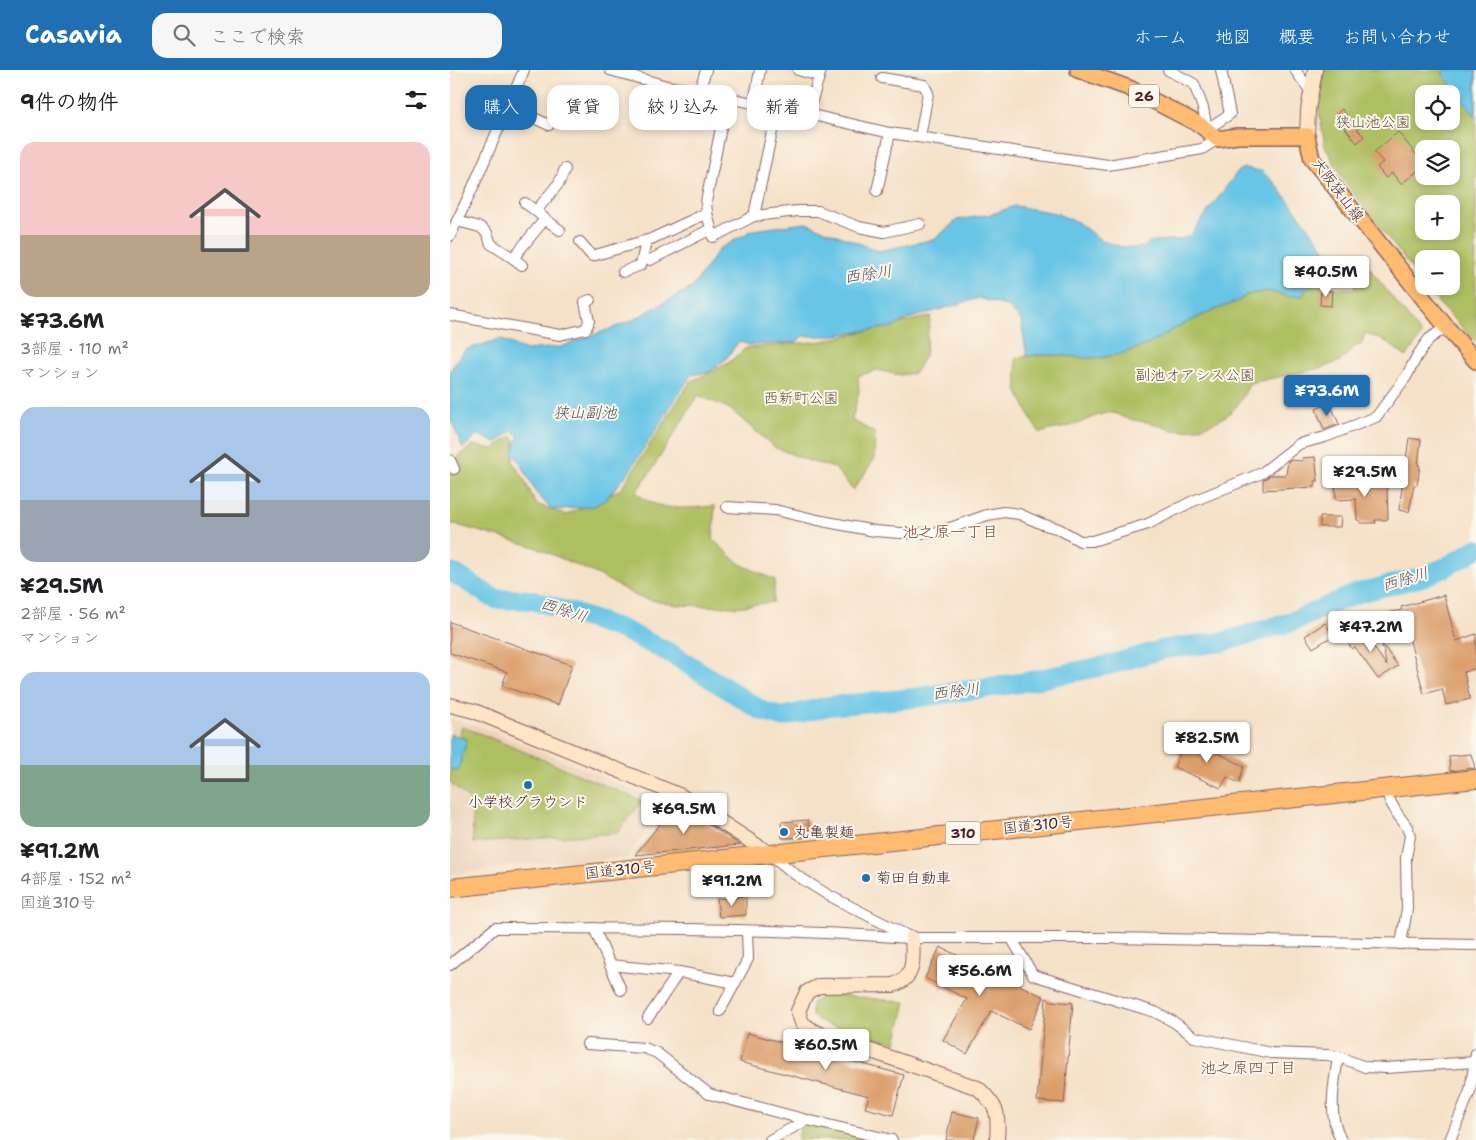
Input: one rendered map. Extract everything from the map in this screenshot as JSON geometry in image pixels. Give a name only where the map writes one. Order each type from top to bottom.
[{"type":"highway","name":"国道310号","points":[[450,888],[1476,779]]},
{"type":"main road","name":"26","points":[[1078,70],[1129,88],[1213,134]]},
{"type":"main road","points":[[1213,134],[1307,136]]},
{"type":"main road","name":"大阪狭山線","points":[[1307,136],[1312,159],[1476,361]]},
{"type":"street","points":[[517,85],[524,70]]},
{"type":"street","points":[[610,70],[663,85]]},
{"type":"street","points":[[701,85],[706,70]]},
{"type":"street","points":[[757,85],[760,70]]},
{"type":"street","points":[[798,70],[820,73],[816,85]]},
{"type":"street","points":[[1168,70],[1194,84],[1213,134]]},
{"type":"street","points":[[819,117],[890,133],[1108,165],[1202,150],[1230,114],[1221,70]]},
{"type":"street","points":[[1294,70],[1312,93]]},
{"type":"street","points":[[1307,136],[1308,110],[1315,70]]},
{"type":"street","points":[[882,78],[924,85],[928,92],[920,138]]},
{"type":"street","points":[[450,236],[497,130]]},
{"type":"street","points":[[721,130],[706,202],[713,237],[754,216],[798,211],[818,211],[859,227],[884,232],[920,224]]},
{"type":"street","points":[[754,216],[772,130]]},
{"type":"street","points":[[877,191],[890,133]]},
{"type":"street","points":[[536,211],[561,184],[565,169]]},
{"type":"street","points":[[525,203],[560,230]]},
{"type":"street","points":[[580,242],[592,256],[646,241],[707,213]]},
{"type":"street","points":[[513,258],[545,219]]},
{"type":"street","points":[[457,221],[480,227],[487,233],[492,244],[522,265]]},
{"type":"street","points":[[650,260],[711,230]]},
{"type":"street","points":[[623,272],[641,265],[646,241]]},
{"type":"street","points":[[450,315],[560,335],[586,329],[589,321],[584,302],[590,300]]},
{"type":"street","points":[[727,507],[775,510],[822,522],[875,531],[900,533],[936,533],[971,520],[1004,512],[1020,514],[1058,529],[1080,541],[1092,541],[1148,524],[1191,502],[1262,473],[1299,444],[1324,437],[1376,417],[1406,377],[1429,339],[1446,326]]},
{"type":"street","points":[[450,705],[474,711],[681,796],[770,854],[796,875],[912,938]]},
{"type":"street","points":[[1387,789],[1396,812],[1407,827],[1410,836],[1406,858],[1407,909],[1401,944]]},
{"type":"street","points":[[450,965],[495,928],[747,931],[856,934],[912,938],[1111,938],[1476,946]]},
{"type":"street","points":[[594,928],[621,990]]},
{"type":"street","points":[[720,1011],[748,960],[747,931]]},
{"type":"street","points":[[912,938],[913,960],[909,974],[902,982],[893,985],[819,986],[807,992],[798,1011],[802,1023],[813,1031],[978,1088],[989,1099],[999,1117],[997,1140]]},
{"type":"street","points":[[1012,939],[1032,975],[1155,1012],[1174,1022],[1194,1038],[1271,1053],[1328,1055],[1365,1067],[1386,1068],[1475,1064],[1470,1091],[1450,1140]]},
{"type":"street","points":[[610,965],[679,972],[735,983]]},
{"type":"street","points":[[648,1018],[679,972]]},
{"type":"street","points":[[587,1044],[644,1048],[657,1053],[709,1094],[892,1140]]},
{"type":"street","points":[[1338,1057],[1332,1095],[1332,1114],[1336,1131],[1341,1140]]},
{"type":"street","points":[[770,1140],[807,1120]]},
{"type":"shaded area","points":[[450,718],[480,727],[666,803],[626,858],[521,864],[450,875]]},
{"type":"green space","name":"狭山池公園","points":[[1323,70],[1476,70],[1476,342],[1432,295],[1460,295],[1460,250],[1415,250],[1415,272],[1343,180],[1325,146],[1318,106]]},
{"type":"green space","name":"副池オアシス公園","points":[[1370,268],[1422,335],[1406,357],[1387,342],[1365,333],[1361,345],[1356,346],[1340,361],[1325,367],[1250,383],[1240,402],[1226,416],[1196,429],[1180,431],[1109,413],[1040,433],[1017,390],[1016,358],[1036,355],[1105,357],[1149,344],[1178,327],[1238,301],[1247,295],[1267,291],[1287,296],[1303,292],[1311,284],[1318,283],[1337,288],[1354,289],[1357,274]]},
{"type":"green space","name":"西新町公園","points":[[931,316],[925,356],[915,373],[900,375],[877,370],[858,376],[859,391],[852,420],[875,433],[874,460],[853,490],[835,468],[809,461],[774,447],[730,409],[698,395],[636,492],[644,499],[653,503],[673,508],[715,506],[713,540],[740,564],[775,580],[773,602],[736,607],[678,605],[638,597],[599,575],[535,547],[450,523],[450,463],[473,445],[493,449],[511,436],[515,440],[513,462],[523,477],[536,504],[566,515],[621,489],[690,382],[727,364],[746,348],[823,341]]},
{"type":"green space","name":"小学校グラウンド","points":[[462,727],[642,801],[617,833],[473,843],[472,802],[450,782],[450,769],[458,771],[467,739],[459,736]]},
{"type":"green space","points":[[826,994],[906,1002],[896,1043],[825,1024],[812,1016],[812,1003]]},
{"type":"green space","points":[[808,1124],[873,1140],[798,1140],[800,1129]]},
{"type":"water","points":[[1443,70],[1476,70],[1476,117],[1460,97],[1460,85],[1451,85],[1443,75]]},
{"type":"water","name":"狭山副池","points":[[1244,168],[1261,171],[1275,183],[1331,257],[1327,285],[1312,285],[1306,289],[1303,296],[1287,296],[1267,291],[1247,295],[1238,301],[1178,327],[1149,344],[1105,357],[1036,355],[1027,357],[1021,320],[1007,306],[979,298],[908,319],[893,327],[829,336],[802,336],[797,342],[788,343],[749,345],[739,341],[725,360],[709,372],[691,375],[628,473],[605,500],[594,506],[552,510],[537,494],[519,460],[513,455],[519,437],[513,431],[495,443],[478,434],[463,448],[450,418],[450,371],[465,350],[500,339],[526,350],[561,347],[629,322],[693,287],[719,249],[753,230],[806,223],[879,251],[935,239],[957,220],[992,214],[1015,206],[1055,213],[1077,222],[1102,241],[1122,247],[1143,248],[1149,242],[1180,239],[1190,236],[1238,171]]},
{"type":"water","points":[[450,734],[467,739],[458,771],[450,769]]},
{"type":"building","points":[[1342,109],[1364,137],[1357,143],[1335,115]]},
{"type":"building","points":[[1398,132],[1415,153],[1415,173],[1401,184],[1392,173],[1386,178],[1377,167],[1383,162],[1374,152]]},
{"type":"building","points":[[1321,290],[1332,291],[1331,306],[1320,305]]},
{"type":"building","points":[[1330,403],[1339,424],[1324,430],[1316,409]]},
{"type":"building","points":[[1409,438],[1421,440],[1417,485],[1414,485],[1409,512],[1399,510]]},
{"type":"building","points":[[1315,457],[1318,481],[1315,481],[1315,487],[1263,490],[1263,480],[1271,475],[1286,475],[1288,461],[1303,461],[1302,458]]},
{"type":"building","points":[[1384,479],[1384,487],[1387,487],[1388,519],[1386,520],[1375,520],[1376,523],[1360,523],[1360,520],[1357,520],[1356,499],[1336,500],[1335,480]]},
{"type":"building","points":[[1320,517],[1341,517],[1340,527],[1320,527]]},
{"type":"building","points":[[1444,595],[1456,641],[1476,634],[1476,668],[1464,672],[1470,699],[1446,705],[1442,689],[1424,694],[1405,622],[1379,627],[1377,615],[1402,610],[1401,607]]},
{"type":"building","points":[[450,622],[572,665],[558,705],[502,686],[507,672],[450,653]]},
{"type":"building","points":[[1325,623],[1333,636],[1313,648],[1305,636]]},
{"type":"building","points":[[1359,626],[1387,666],[1382,644],[1398,666],[1378,679],[1355,647],[1352,649],[1344,637]]},
{"type":"building","points":[[1183,736],[1244,766],[1239,783],[1227,777],[1221,788],[1174,767],[1180,754],[1176,753]]},
{"type":"building","points":[[1471,754],[1475,768],[1450,771],[1449,756]]},
{"type":"building","points":[[677,804],[740,845],[635,855]]},
{"type":"building","points":[[808,820],[809,837],[782,838],[781,822]]},
{"type":"building","points":[[746,896],[746,915],[719,917],[717,899]]},
{"type":"building","points":[[940,947],[1044,997],[1029,1029],[991,1011],[967,1054],[943,1040],[967,999],[925,978]]},
{"type":"building","points":[[1046,998],[1052,1001],[1073,1003],[1064,1103],[1037,1101]]},
{"type":"building","points":[[747,1033],[904,1075],[893,1115],[865,1108],[869,1096],[740,1062]]},
{"type":"building","points":[[952,1112],[979,1118],[974,1140],[946,1140]]},
{"type":"waterway","name":"西除川","points":[[450,573],[455,574],[495,599],[533,600],[621,629],[672,654],[762,711],[782,717],[829,706],[913,698],[1020,683],[1113,664],[1164,649],[1223,642],[1291,622],[1358,593],[1422,577],[1446,567],[1476,549]]},
{"type":"place","name":"小学校グラウンド","points":[[528,785]]},
{"type":"place","name":"丸亀製麺","points":[[784,832]]},
{"type":"place","name":"菊田自動車","points":[[866,878]]},
{"type":"district","name":"池之原一丁目","points":[[950,531]]},
{"type":"district","name":"池之原四丁目","points":[[1248,1067]]}]
